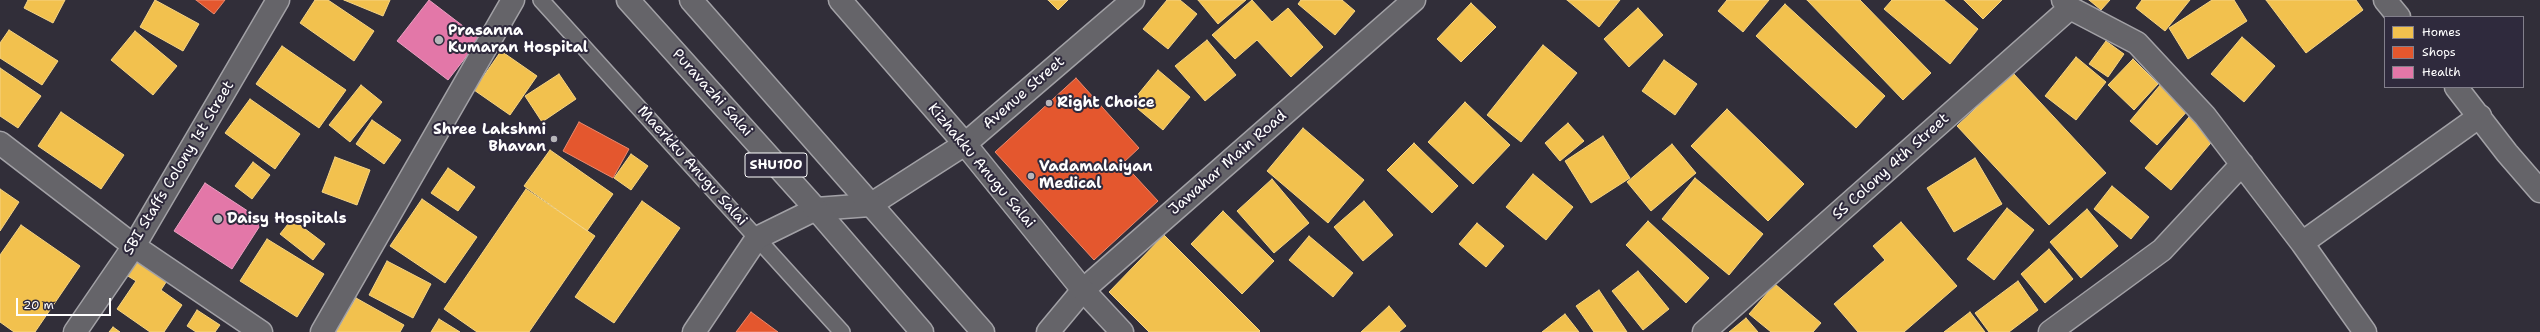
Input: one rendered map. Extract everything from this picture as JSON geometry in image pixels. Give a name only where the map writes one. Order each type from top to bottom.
[{"type":"street","name":"SBI Staffs Colony 1st Street","points":[[75,332],[134,246],[278,0]]},
{"type":"street","points":[[322,332],[513,0]]},
{"type":"street","name":"Puravazhi Salai","points":[[628,0],[816,209],[922,332]]},
{"type":"street","name":"SHU100","points":[[691,0],[983,332]]},
{"type":"street","name":"Kizhakku Anugu Salai","points":[[840,0],[965,144],[1083,290],[1122,332]]},
{"type":"street","name":"Avenue Street","points":[[757,238],[816,209],[870,205],[965,144],[1133,0]]},
{"type":"street","name":"Jawahar Main Road","points":[[1048,332],[1083,290],[1414,0]]},
{"type":"street","points":[[2385,0],[2398,16]]},
{"type":"street","points":[[2067,4],[2137,43],[2205,116],[2302,243],[2365,332]]},
{"type":"street","name":"SS Colony 4th Street","points":[[1704,332],[2067,4]]},
{"type":"street","points":[[2457,88],[2480,116],[2507,153],[2540,191]]},
{"type":"street","points":[[2302,243],[2480,116]]},
{"type":"street","points":[[0,143],[134,246],[261,332]]},
{"type":"street","points":[[2050,332],[2162,250],[2242,164]]},
{"type":"street","points":[[694,332],[757,238]]},
{"type":"lane","name":"Maerkku Anugu Salai","points":[[541,0],[842,332]]},
{"type":"building: Homes","points":[[28,0],[65,0],[53,23],[24,8]]},
{"type":"building: Homes","points":[[155,0],[199,24],[183,51],[140,27]]},
{"type":"building: Homes","points":[[315,0],[328,0],[374,31],[354,61],[300,23]]},
{"type":"building: Homes","points":[[344,0],[390,0],[383,16]]},
{"type":"building: Homes","points":[[1048,0],[1068,0],[1058,10]]},
{"type":"building: Homes","points":[[1167,0],[1180,0],[1197,14],[1168,49],[1143,29]]},
{"type":"building: Homes","points":[[1198,0],[1246,0],[1218,24]]},
{"type":"building: Homes","points":[[1252,0],[1272,22],[1288,8],[1323,47],[1291,77],[1257,40],[1235,59],[1212,35]]},
{"type":"building: Homes","points":[[1301,0],[1342,0],[1355,11],[1335,35],[1298,4]]},
{"type":"building: Homes","points":[[1567,0],[1620,0],[1599,27]]},
{"type":"building: Homes","points":[[1727,0],[1769,0],[1743,32],[1718,11]]},
{"type":"building: Homes","points":[[1807,0],[1860,0],[1931,73],[1903,100]]},
{"type":"building: Homes","points":[[1892,0],[1944,0],[1978,29],[1950,64],[1884,9]]},
{"type":"building: Homes","points":[[1964,0],[2002,0],[1983,19]]},
{"type":"building: Homes","points":[[2089,0],[2110,0],[2101,10]]},
{"type":"building: Homes","points":[[2142,0],[2190,0],[2165,31],[2136,8]]},
{"type":"building: Homes","points":[[2212,0],[2234,0],[2247,21],[2188,59],[2169,28]]},
{"type":"building: Homes","points":[[2266,0],[2356,0],[2363,10],[2306,53]]},
{"type":"building: Homes","points":[[1471,3],[1496,27],[1461,62],[1437,39]]},
{"type":"building: Homes","points":[[1785,4],[1885,96],[1856,128],[1756,36]]},
{"type":"building: Homes","points":[[1638,8],[1663,35],[1629,67],[1604,39]]},
{"type":"building: Homes","points":[[9,30],[58,61],[42,85],[0,58],[0,43]]},
{"type":"building: Homes","points":[[135,31],[177,66],[153,95],[111,60]]},
{"type":"building: Homes","points":[[2242,37],[2275,66],[2244,102],[2211,74]]},
{"type":"building: Homes","points":[[1207,40],[1236,75],[1205,101],[1175,66]]},
{"type":"building: Homes","points":[[2106,41],[2124,54],[2108,77],[2089,64]]},
{"type":"building: Homes","points":[[1543,45],[1577,73],[1521,142],[1487,115]]},
{"type":"building: Homes","points":[[282,46],[346,90],[319,128],[256,84]]},
{"type":"building: Homes","points":[[501,51],[537,76],[510,115],[474,90]]},
{"type":"building: Homes","points":[[2076,57],[2106,82],[2076,120],[2045,96]]},
{"type":"building: Homes","points":[[2133,59],[2158,84],[2134,110],[2108,85]]},
{"type":"building: Homes","points":[[1664,60],[1697,84],[1675,115],[1642,91]]},
{"type":"building: Homes","points":[[0,68],[41,96],[18,128],[0,116]]},
{"type":"building: Homes","points":[[1158,70],[1190,97],[1163,130],[1131,103]]},
{"type":"building: Homes","points":[[2013,73],[2106,173],[2049,225],[1957,126]]},
{"type":"building: Homes","points":[[559,74],[576,99],[542,122],[525,96]]},
{"type":"building: Homes","points":[[2161,84],[2190,108],[2157,145],[2130,121]]},
{"type":"building: Homes","points":[[361,85],[382,102],[350,142],[329,125]]},
{"type":"building: Homes","points":[[250,99],[300,134],[275,169],[225,133]]},
{"type":"building: Homes","points":[[1465,102],[1510,145],[1473,184],[1428,142]]},
{"type":"building: Homes","points":[[1727,109],[1804,184],[1768,221],[1691,146]]},
{"type":"building: Homes","points":[[61,112],[124,155],[101,189],[38,146]]},
{"type":"building: Homes","points":[[2189,117],[2215,138],[2171,190],[2145,168]]},
{"type":"building: Homes","points":[[372,120],[401,140],[384,164],[356,144]]},
{"type":"building: Homes","points":[[1568,123],[1584,141],[1560,161],[1545,143]]},
{"type":"building: Homes","points":[[1303,128],[1364,180],[1328,223],[1267,171]]},
{"type":"building: Homes","points":[[1603,136],[1630,178],[1591,203],[1565,161]]},
{"type":"building: Homes","points":[[1414,143],[1458,186],[1432,213],[1387,170]]},
{"type":"building: Homes","points":[[1672,144],[1696,173],[1651,211],[1627,182]]},
{"type":"building: Homes","points":[[550,150],[613,194],[587,231],[524,186]]},
{"type":"building: Homes","points":[[631,154],[648,166],[631,190],[614,178]]},
{"type":"building: Homes","points":[[335,157],[370,170],[357,205],[322,192]]},
{"type":"building: Homes","points":[[1975,158],[2002,204],[1954,232],[1927,188]]},
{"type":"building: Homes","points":[[253,162],[270,175],[252,199],[235,186]]},
{"type":"building: Homes","points":[[448,168],[475,187],[458,211],[431,193]]},
{"type":"building: Homes","points":[[1533,174],[1573,207],[1546,240],[1506,207]]},
{"type":"building: Homes","points":[[1695,178],[1763,234],[1729,275],[1662,219]]},
{"type":"building: Homes","points":[[1272,179],[1309,223],[1274,253],[1237,211]]},
{"type":"building: Homes","points":[[2112,186],[2149,217],[2131,239],[2094,209]]},
{"type":"building: Homes","points":[[0,189],[19,202],[0,231]]},
{"type":"building: Homes","points":[[526,189],[595,236],[529,332],[477,332],[444,309]]},
{"type":"building: Homes","points":[[422,199],[477,237],[445,283],[390,246]]},
{"type":"building: Homes","points":[[642,201],[680,228],[614,323],[575,297]]},
{"type":"building: Homes","points":[[1364,201],[1393,235],[1363,261],[1334,227]]},
{"type":"building: Homes","points":[[2007,208],[2034,230],[1994,280],[1967,259]]},
{"type":"building: Homes","points":[[2087,209],[2118,246],[2081,278],[2050,242]]},
{"type":"building: Homes","points":[[1223,211],[1274,261],[1242,294],[1191,244]]},
{"type":"building: Homes","points":[[292,219],[325,244],[313,260],[280,234]]},
{"type":"building: Homes","points":[[1648,221],[1709,278],[1686,303],[1626,245]]},
{"type":"building: Homes","points":[[1901,222],[1957,286],[1904,332],[1858,332],[1834,304],[1885,260],[1873,246]]},
{"type":"building: Homes","points":[[1477,223],[1504,246],[1486,267],[1459,244]]},
{"type":"building: Homes","points":[[21,225],[80,266],[35,332],[14,332],[0,322],[0,255]]},
{"type":"building: Homes","points":[[1164,235],[1260,331],[1259,332],[1149,332],[1109,292]]},
{"type":"building: Homes","points":[[1309,236],[1353,273],[1333,297],[1289,260]]},
{"type":"building: Homes","points":[[267,239],[324,274],[297,317],[240,281]]},
{"type":"building: Homes","points":[[2049,249],[2073,279],[2045,303],[2021,274]]},
{"type":"building: Homes","points":[[136,254],[170,276],[161,290],[182,305],[164,332],[150,332],[117,309],[136,281],[123,273]]},
{"type":"building: Homes","points":[[387,261],[431,284],[413,318],[369,295]]},
{"type":"building: Homes","points":[[1638,271],[1669,309],[1643,330],[1612,291]]},
{"type":"building: Homes","points":[[2018,281],[2038,310],[2009,332],[1989,332],[1975,313]]},
{"type":"building: Homes","points":[[1775,284],[1821,323],[1813,332],[1771,332],[1749,314]]},
{"type":"building: Homes","points":[[1599,290],[1627,332],[1594,332],[1576,306]]},
{"type":"building: Homes","points":[[356,298],[404,325],[400,332],[336,332]]},
{"type":"building: Homes","points":[[1389,306],[1406,326],[1399,332],[1361,332]]},
{"type":"building: Homes","points":[[197,310],[220,325],[215,332],[196,332],[187,326]]},
{"type":"building: Homes","points":[[1970,312],[1985,332],[1944,332]]},
{"type":"building: Homes","points":[[1565,314],[1579,332],[1542,332]]},
{"type":"building: Homes","points":[[1746,318],[1758,332],[1729,332]]},
{"type":"building: Homes","points":[[439,319],[460,332],[431,332]]},
{"type":"building: Homes","points":[[113,327],[120,332],[109,332]]},
{"type":"building: Shops","points":[[196,0],[225,0],[214,14]]},
{"type":"building: Shops","points":[[1076,78],[1139,148],[1123,163],[1158,201],[1094,260],[995,152]]},
{"type":"building: Shops","points":[[579,122],[629,149],[613,178],[563,151]]},
{"type":"building: Shops","points":[[751,312],[778,332],[736,332]]},
{"type":"building: Health","name":"Prasanna Kumaran Hospital","points":[[429,0],[480,39],[448,80],[397,41]]},
{"type":"building: Health","points":[[205,183],[263,221],[232,269],[174,231]]},
{"type":"place","name":"Prasanna Kumaran Hospital","points":[[439,40]]},
{"type":"place","name":"Right Choice","points":[[1049,103]]},
{"type":"place","name":"Shree Lakshmi Bhavan","points":[[554,139]]},
{"type":"place","name":"Vadamalaiyan Medical","points":[[1031,176]]},
{"type":"place","name":"Daisy Hospitals","points":[[218,219]]}]
